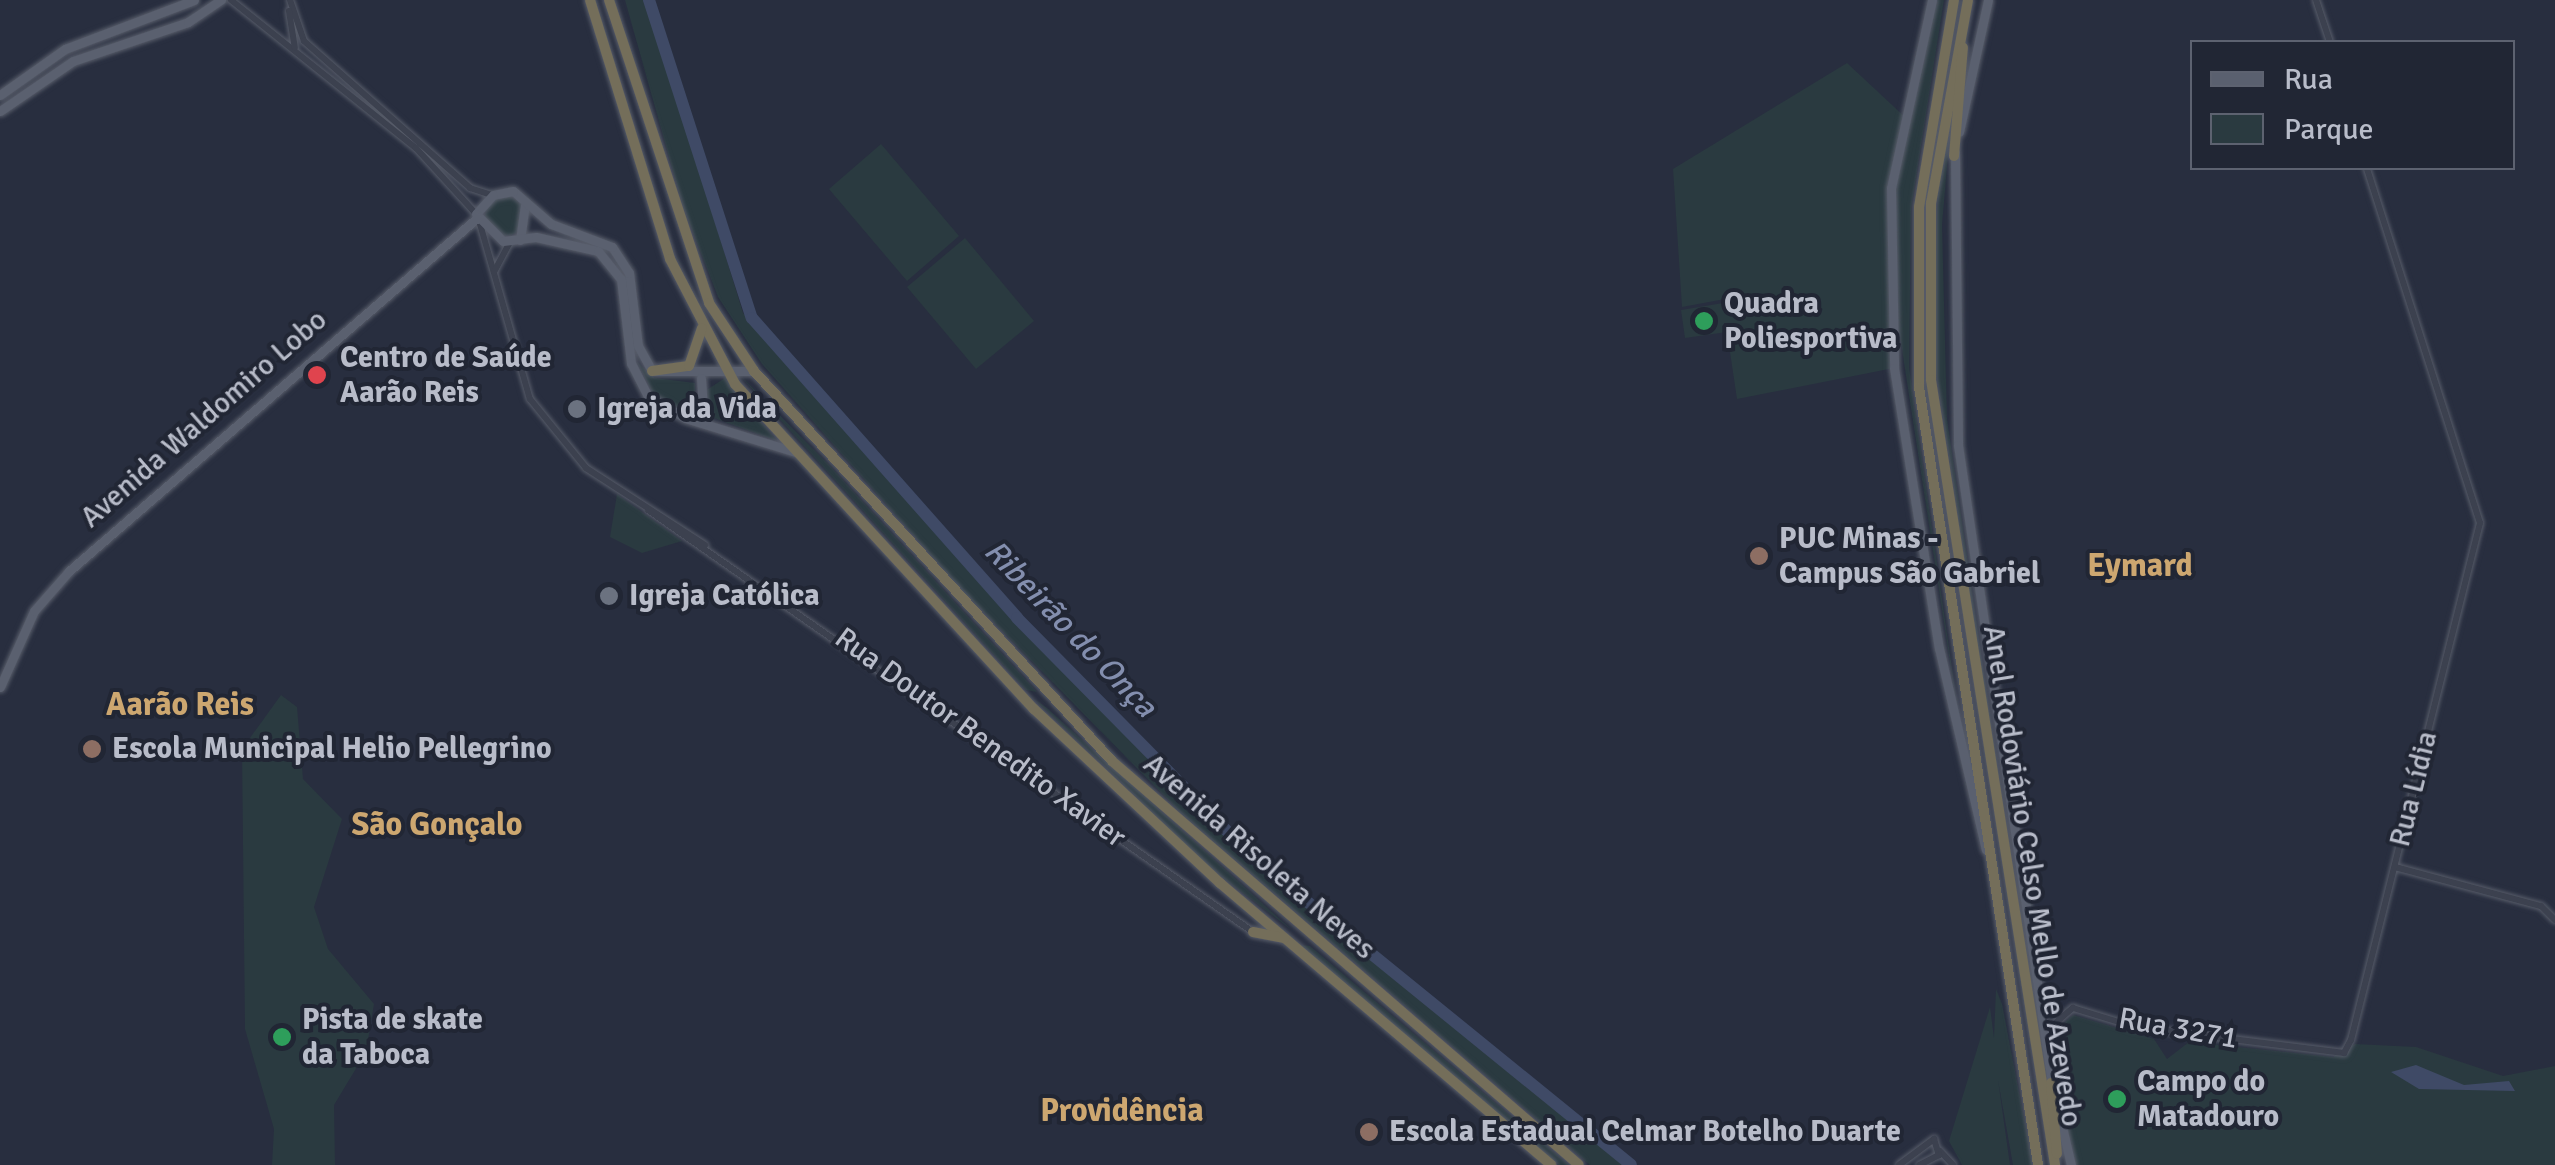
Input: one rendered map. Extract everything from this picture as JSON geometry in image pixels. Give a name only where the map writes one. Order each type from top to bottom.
[{"type":"highway","name":"Avenida Risoleta Neves","points":[[590,0],[670,258],[726,368],[1018,694],[1285,938],[1551,1165]]},
{"type":"highway","name":"Avenida Risoleta Neves","points":[[609,0],[710,303],[754,371],[1112,761],[1579,1165]]},
{"type":"highway","name":"Anel Rodoviário Celso Mello de Azevedo","points":[[1954,0],[1930,120],[1915,303],[1986,850],[2038,1165]]},
{"type":"highway","points":[[1954,156],[1968,2]]},
{"type":"highway","name":"Anel Rodoviário Celso Mello de Azevedo","points":[[1968,2],[1932,204],[1931,380],[2056,1165]]},
{"type":"highway","points":[[652,371],[689,366],[702,327]]},
{"type":"highway","points":[[1253,932],[1285,938]]},
{"type":"highway","points":[[2051,1083],[2056,1165]]},
{"type":"main road","points":[[0,94],[64,49],[194,0]]},
{"type":"main road","points":[[0,111],[73,61],[188,22],[221,0]]},
{"type":"main road","name":"Anel Rodoviário Celso Mello de Azevedo","points":[[1932,0],[1891,188],[1892,330],[1938,648],[1986,850]]},
{"type":"main road","name":"Anel Rodoviário Celso Mello de Azevedo","points":[[1988,0],[1954,156],[1958,445],[2043,1033],[2072,1165]]},
{"type":"main road","points":[[493,195],[522,196],[551,224],[620,255],[638,346],[652,371],[701,378],[726,368],[754,371]]},
{"type":"main road","name":"Avenida Waldomiro Lobo","points":[[0,687],[34,611],[70,571],[477,219],[493,195]]},
{"type":"main road","points":[[515,242],[528,220],[522,196]]},
{"type":"main road","points":[[477,219],[515,242],[578,244],[614,263],[638,382],[705,424],[806,456]]},
{"type":"main road","points":[[701,378],[705,424]]},
{"type":"street","name":"Rua Doutor Benedito Xavier","points":[[231,0],[435,165],[477,219],[530,399],[586,468],[706,546],[1253,932]]},
{"type":"street","points":[[289,0],[295,50],[322,58]]},
{"type":"street","points":[[289,0],[297,29],[322,58],[470,188],[493,195]]},
{"type":"street","points":[[2316,0],[2329,40]]},
{"type":"street","name":"Rua Lídia","points":[[2344,1053],[2395,867],[2480,523],[2368,170]]},
{"type":"street","points":[[494,278],[515,242]]},
{"type":"street","points":[[2395,867],[2541,906],[2555,920]]},
{"type":"street","name":"Rua 3271","points":[[2043,1033],[2072,1008],[2135,1027],[2344,1053]]},
{"type":"street","points":[[1899,1165],[1929,1137],[1952,1165]]},
{"type":"street","points":[[1916,1149],[1931,1161],[1945,1165]]},
{"type":"street","points":[[1919,1165],[1931,1161],[1940,1151]]},
{"type":"green space","points":[[625,0],[647,0],[743,313],[1053,658],[1246,854],[1628,1165],[1590,1165],[1180,812],[963,591],[762,364],[718,297],[683,207]]},
{"type":"green space","points":[[1936,0],[1944,0],[1911,209],[1909,367],[1964,753],[1892,284],[1894,368],[1737,399],[1727,332],[1685,338],[1681,310],[1723,303],[1726,315],[1725,299],[1682,307],[1673,169],[1847,63],[1906,118]]},
{"type":"green space","points":[[1954,84],[1942,225],[1947,419],[2032,1004],[1934,359],[1938,185]]},
{"type":"green space","points":[[881,144],[959,236],[907,281],[829,189]]},
{"type":"green space","points":[[505,196],[519,202],[525,216],[519,230],[505,236],[491,230],[485,216],[491,202]]},
{"type":"green space","points":[[965,238],[1034,321],[976,369],[907,287]]},
{"type":"green space","points":[[637,362],[655,378],[695,383],[695,417],[654,396]]},
{"type":"green space","points":[[735,370],[830,466],[1037,692],[1026,690]]},
{"type":"green space","points":[[725,378],[777,441],[706,415],[705,391]]},
{"type":"green space","points":[[617,494],[682,541],[642,553],[610,537]]},
{"type":"green space","points":[[281,695],[297,707],[303,779],[342,819],[314,907],[328,949],[374,1004],[366,1052],[334,1105],[335,1165],[272,1165],[274,1129],[245,1029],[242,749]]},
{"type":"green space","points":[[1033,698],[1047,708],[1293,931],[1215,872]]},
{"type":"green space","points":[[1301,945],[1310,946],[1569,1165],[1559,1165]]},
{"type":"green space","points":[[1996,989],[2033,1165],[2013,1165],[1998,1080],[2010,1165],[1962,1165],[1949,1141],[1990,1007],[1994,1038]]},
{"type":"green space","points":[[2073,1015],[2154,1039],[2167,1059],[2189,1042],[2333,1057],[2355,1044],[2416,1047],[2503,1076],[2555,1066],[2555,1165],[2076,1165],[2050,1050],[2051,1035]]},
{"type":"water","points":[[2416,1065],[2464,1085],[2509,1081],[2515,1091],[2419,1089],[2391,1072]]},
{"type":"waterway","name":"Ribeirão do Onça","points":[[649,0],[752,318],[1017,618],[1256,860],[1631,1165]]},
{"type":"place","name":"Quadra Poliesportiva","points":[[1704,321]]},
{"type":"place","name":"Centro de Saúde Aarão Reis","points":[[317,375]]},
{"type":"place","name":"Igreja da Vida","points":[[577,409]]},
{"type":"place","name":"PUC Minas - Campus São Gabriel","points":[[1759,556]]},
{"type":"place","name":"Igreja Católica","points":[[609,596]]},
{"type":"place","name":"Escola Municipal Helio Pellegrino","points":[[92,749]]},
{"type":"place","name":"Pista de skate da Taboca","points":[[282,1037]]},
{"type":"place","name":"Campo do Matadouro","points":[[2117,1099]]},
{"type":"place","name":"Escola Estadual Celmar Botelho Duarte","points":[[1369,1132]]},
{"type":"district","name":"Eymard","points":[[2140,566]]},
{"type":"district","name":"Aarão Reis","points":[[180,705]]},
{"type":"district","name":"São Gonçalo","points":[[437,825]]},
{"type":"district","name":"Providência","points":[[1122,1111]]}]
